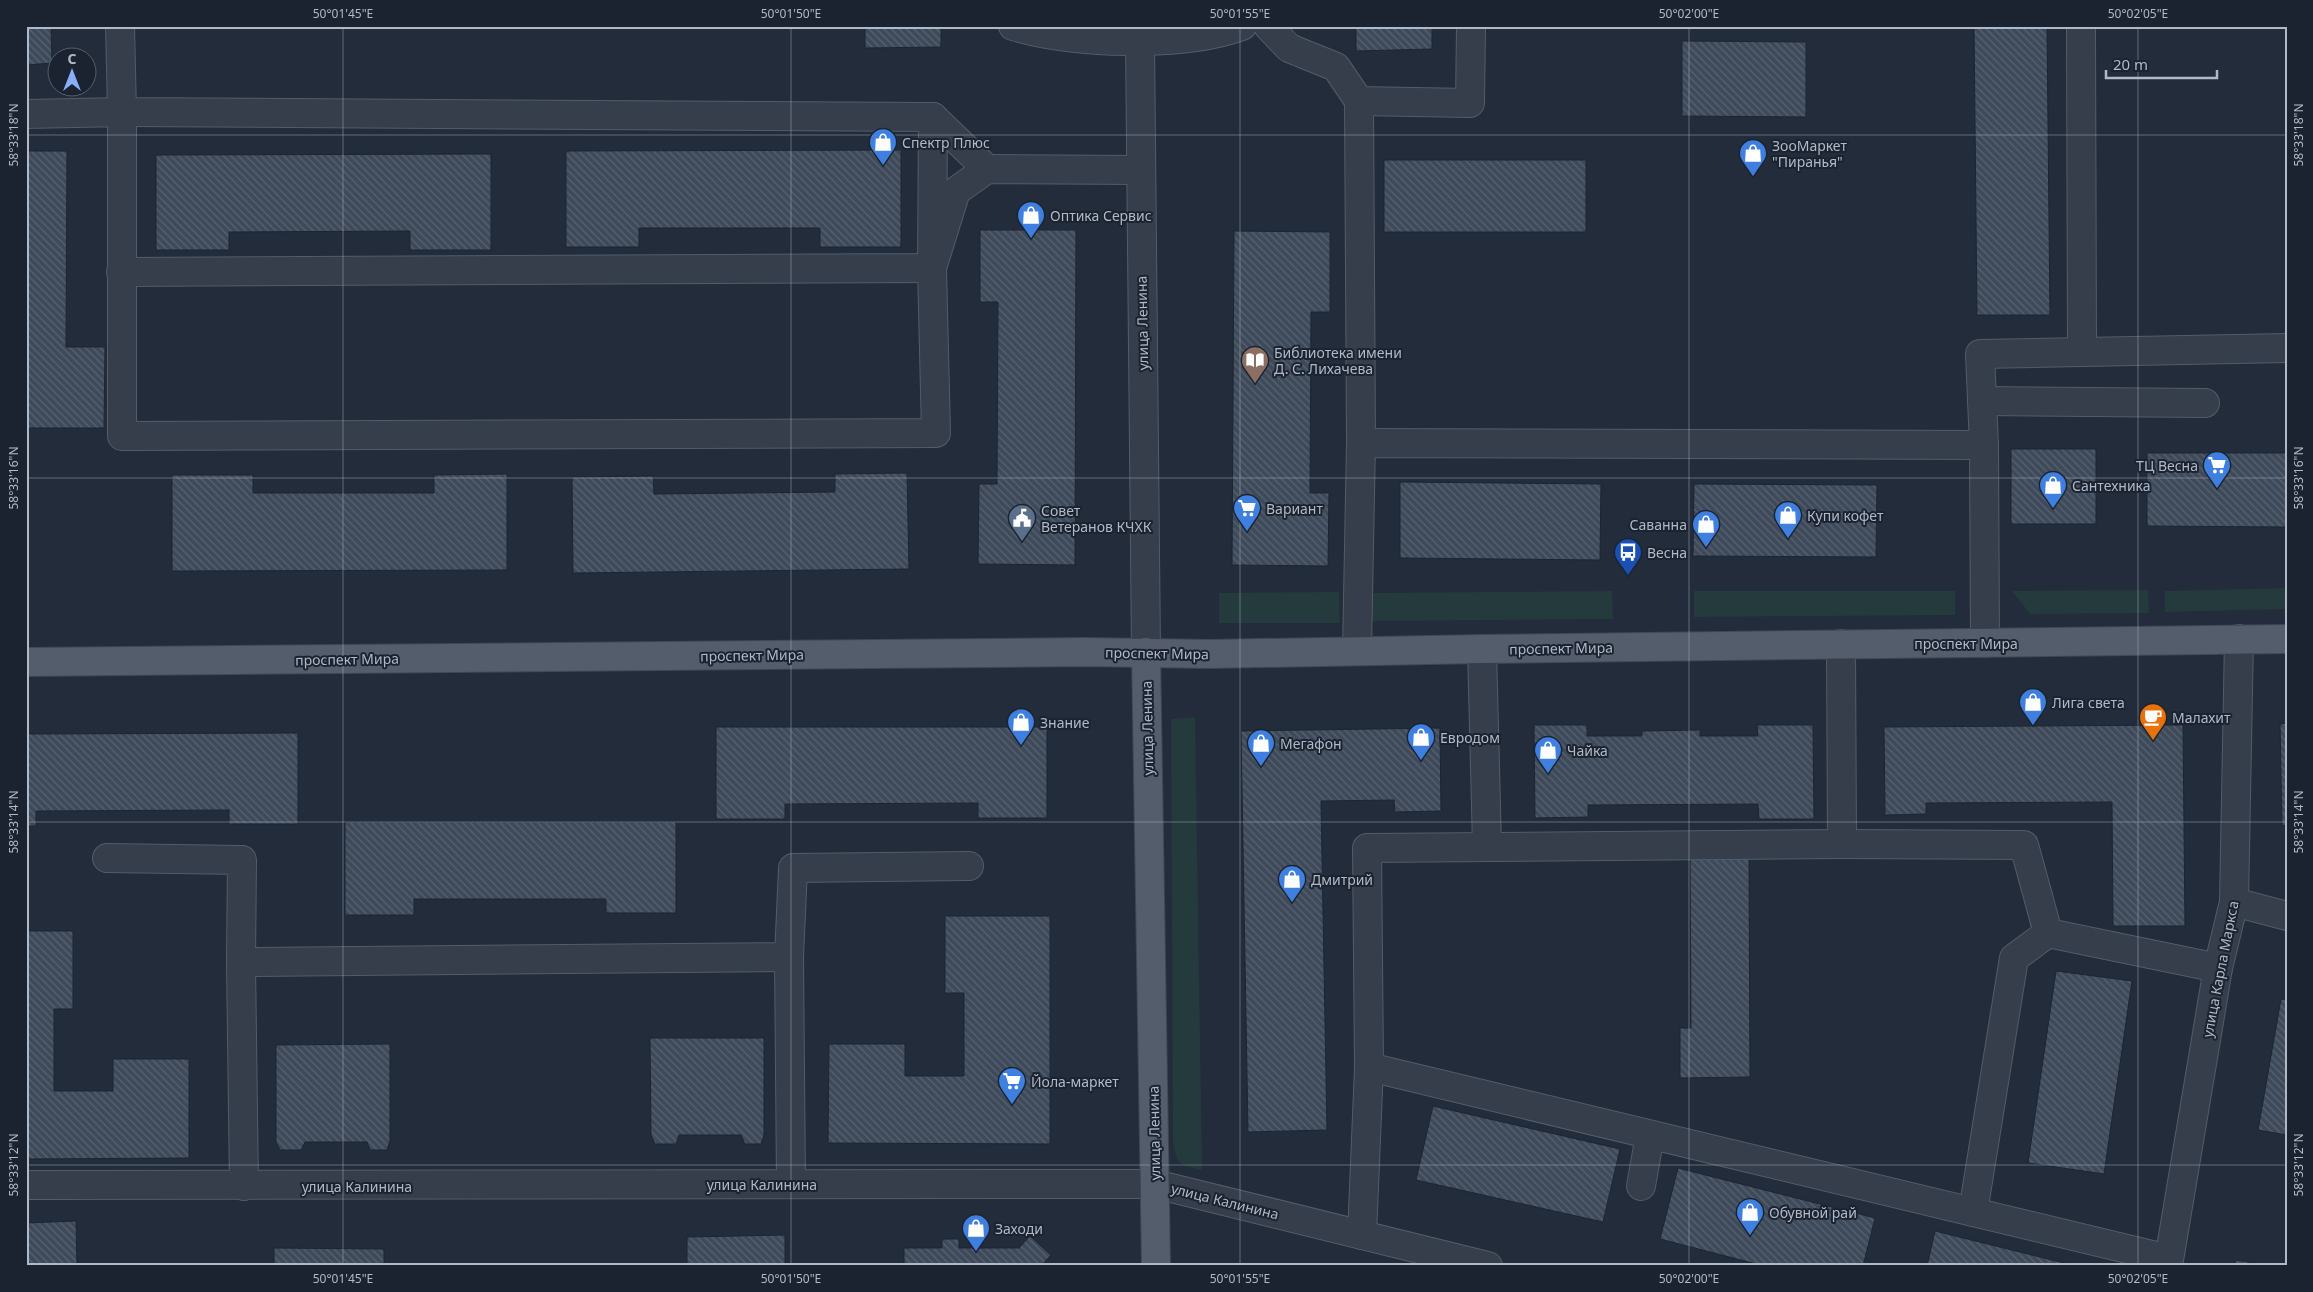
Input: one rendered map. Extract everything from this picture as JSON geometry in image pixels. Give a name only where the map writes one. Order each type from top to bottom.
[{"type":"main road","name":"проспект Мира","points":[[26,662],[1146,652],[1210,654],[1356,650],[2287,639]]},
{"type":"main road","name":"улица Ленина","points":[[1146,652],[1156,1266]]},
{"type":"street","points":[[120,26],[122,112],[122,436],[936,433],[932,268],[932,117]]},
{"type":"street","points":[[1013,26],[1078,38],[1140,41],[1208,35],[1242,26]]},
{"type":"street","points":[[1268,26],[1289,48],[1336,67],[1359,101],[1361,443],[1356,650]]},
{"type":"street","points":[[1359,101],[1470,103],[1471,26]]},
{"type":"street","points":[[2081,26],[2082,352]]},
{"type":"street","name":"улица Ленина","points":[[1140,41],[1146,652]]},
{"type":"street","points":[[26,114],[122,112],[932,117],[988,169]]},
{"type":"street","points":[[932,268],[956,191],[988,169],[1140,170]]},
{"type":"street","points":[[121,272],[932,268]]},
{"type":"street","points":[[1985,643],[1984,445],[1980,354],[2287,348]]},
{"type":"street","points":[[1982,401],[2205,402]]},
{"type":"street","points":[[1361,443],[1984,445]]},
{"type":"street","name":"улица Карла Маркса","points":[[2169,1262],[2218,968],[2234,902],[2239,639]]},
{"type":"street","points":[[1841,644],[1842,844]]},
{"type":"street","points":[[1482,649],[1487,846]]},
{"type":"street","points":[[1362,1235],[1369,1067],[1367,848],[1842,844],[2024,845],[2048,932]]},
{"type":"street","points":[[107,858],[242,860],[244,1186]]},
{"type":"street","points":[[791,1184],[789,957],[792,868],[969,866]]},
{"type":"street","points":[[2234,902],[2287,916]]},
{"type":"street","points":[[1973,1212],[2014,958],[2048,932],[2218,968]]},
{"type":"street","points":[[242,962],[789,957]]},
{"type":"street","points":[[1369,1067],[1973,1212],[2169,1262]]},
{"type":"street","points":[[1641,1186],[1650,1135]]},
{"type":"street","name":"улица Калинина","points":[[26,1185],[1155,1184],[1488,1266]]},
{"type":"green space","points":[[2287,588],[2287,609],[2165,612],[2165,591]]},
{"type":"green space","points":[[2148,590],[2149,613],[2030,614],[2012,591]]},
{"type":"green space","points":[[1612,591],[1613,619],[1372,621],[1372,593]]},
{"type":"green space","points":[[1694,591],[1955,591],[1955,615],[1694,617]]},
{"type":"green space","points":[[1339,592],[1340,623],[1219,623],[1219,593]]},
{"type":"green space","points":[[1195,717],[1202,1170],[1181,1163],[1176,1156],[1173,1143],[1171,719]]},
{"type":"building","points":[[26,26],[51,26],[52,48],[48,48],[48,63],[26,65]]},
{"type":"building","points":[[865,26],[941,26],[941,47],[865,48]]},
{"type":"building","points":[[1356,26],[1432,26],[1432,49],[1356,51]]},
{"type":"building","points":[[1974,26],[2047,26],[2050,315],[1977,315]]},
{"type":"building","points":[[1682,41],[1806,42],[1806,117],[1682,116]]},
{"type":"building","points":[[901,150],[901,247],[820,247],[820,228],[639,228],[639,247],[566,247],[566,151]]},
{"type":"building","points":[[26,151],[67,151],[66,347],[105,347],[104,428],[26,428]]},
{"type":"building","points":[[491,154],[491,250],[410,250],[410,231],[229,232],[229,250],[156,250],[156,155]]},
{"type":"building","points":[[1384,160],[1586,160],[1586,232],[1384,232]]},
{"type":"building","points":[[980,230],[1076,230],[1075,565],[978,564],[979,484],[997,484],[998,302],[980,302]]},
{"type":"building","points":[[1234,231],[1330,232],[1330,312],[1311,312],[1310,493],[1329,493],[1328,566],[1232,565]]},
{"type":"building","points":[[2011,449],[2096,449],[2096,524],[2011,524]]},
{"type":"building","name":"ТЦ Весна","points":[[2147,453],[2287,453],[2287,527],[2147,526]]},
{"type":"building","points":[[907,473],[909,569],[573,573],[572,477],[653,476],[654,494],[835,492],[835,474]]},
{"type":"building","points":[[507,474],[507,570],[172,571],[172,475],[253,475],[253,493],[434,493],[434,475]]},
{"type":"building","points":[[1400,482],[1601,484],[1600,560],[1400,558]]},
{"type":"building","points":[[1694,484],[1877,485],[1876,557],[1693,556]]},
{"type":"building","points":[[2287,723],[2287,825],[2282,826],[2280,724]]},
{"type":"building","points":[[1534,725],[1587,725],[1587,736],[1642,736],[1642,731],[1700,730],[1700,736],[1758,736],[1757,725],[1813,725],[1814,819],[1759,819],[1758,804],[1588,805],[1588,817],[1535,818]]},
{"type":"building","points":[[2183,725],[2185,926],[2113,926],[2112,802],[1926,803],[1926,814],[1885,815],[1884,727]]},
{"type":"building","points":[[716,727],[1047,727],[1047,818],[978,818],[978,803],[785,804],[785,819],[716,819]]},
{"type":"building","points":[[1440,728],[1441,811],[1395,812],[1394,800],[1321,801],[1327,1130],[1248,1132],[1241,731]]},
{"type":"building","points":[[298,733],[298,824],[229,824],[229,810],[36,811],[36,826],[26,826],[26,734]]},
{"type":"building","points":[[345,822],[676,822],[676,913],[606,913],[606,899],[414,899],[414,915],[345,915]]},
{"type":"building","points":[[1749,852],[1750,1077],[1680,1078],[1680,1028],[1691,1028],[1690,853]]},
{"type":"building","points":[[945,916],[1050,916],[1050,1144],[828,1143],[829,1044],[905,1044],[905,1076],[964,1076],[964,993],[945,993]]},
{"type":"building","points":[[26,931],[73,931],[73,1009],[54,1009],[54,1091],[113,1091],[113,1059],[189,1059],[189,1158],[26,1159]]},
{"type":"building","points":[[2056,971],[2132,981],[2104,1174],[2028,1163]]},
{"type":"building","points":[[2281,999],[2287,1000],[2287,1135],[2258,1130]]},
{"type":"building","points":[[650,1038],[764,1038],[764,1135],[761,1144],[745,1144],[741,1135],[679,1135],[676,1144],[655,1144],[651,1135]]},
{"type":"building","points":[[390,1044],[390,1141],[387,1150],[370,1150],[367,1142],[305,1142],[301,1150],[280,1150],[276,1142],[276,1045]]},
{"type":"building","points":[[1433,1106],[1620,1149],[1603,1222],[1416,1180]]},
{"type":"building","points":[[1678,1168],[1875,1218],[1863,1266],[1764,1266],[1660,1239]]},
{"type":"building","points":[[76,1221],[77,1266],[26,1266],[26,1223]]},
{"type":"building","points":[[1935,1231],[2076,1266],[1927,1266]]},
{"type":"building","points":[[785,1235],[785,1266],[687,1266],[687,1237]]},
{"type":"building","name":"Заходи","points":[[1030,1236],[1051,1255],[1041,1266],[904,1266],[904,1248],[942,1248],[942,1239],[959,1239],[959,1248],[1019,1248]]},
{"type":"building","points":[[274,1248],[384,1249],[384,1266],[274,1266]]},
{"type":"building","points":[[2236,1260],[2272,1266],[2235,1266]]},
{"type":"place","name":"Спектр Плюс","points":[[883,166]]},
{"type":"place","name":"ЗооМаркет \"Пиранья\"","points":[[1753,177]]},
{"type":"place","name":"Оптика Сервис","points":[[1031,239]]},
{"type":"place","name":"Библиотека имени Д. С. Лихачева","points":[[1255,384]]},
{"type":"place","name":"ТЦ Весна","points":[[2217,489]]},
{"type":"place","name":"Сантехника","points":[[2053,509]]},
{"type":"place","name":"Вариант","points":[[1247,532]]},
{"type":"place","name":"Купи кофет","points":[[1788,539]]},
{"type":"place","name":"Совет Ветеранов КЧХК","points":[[1022,542]]},
{"type":"place","name":"Саванна","points":[[1706,548]]},
{"type":"place","name":"Весна","points":[[1628,576]]},
{"type":"place","name":"Лига света","points":[[2033,726]]},
{"type":"place","name":"Малахит","points":[[2153,741]]},
{"type":"place","name":"Знание","points":[[1021,746]]},
{"type":"place","name":"Евродом","points":[[1421,761]]},
{"type":"place","name":"Мегафон","points":[[1261,767]]},
{"type":"place","name":"Чайка","points":[[1548,774]]},
{"type":"place","name":"Дмитрий","points":[[1292,903]]},
{"type":"place","name":"Йола-маркет","points":[[1012,1105]]},
{"type":"place","name":"Обувной рай","points":[[1750,1236]]},
{"type":"place","name":"Заходи","points":[[976,1252]]}]
